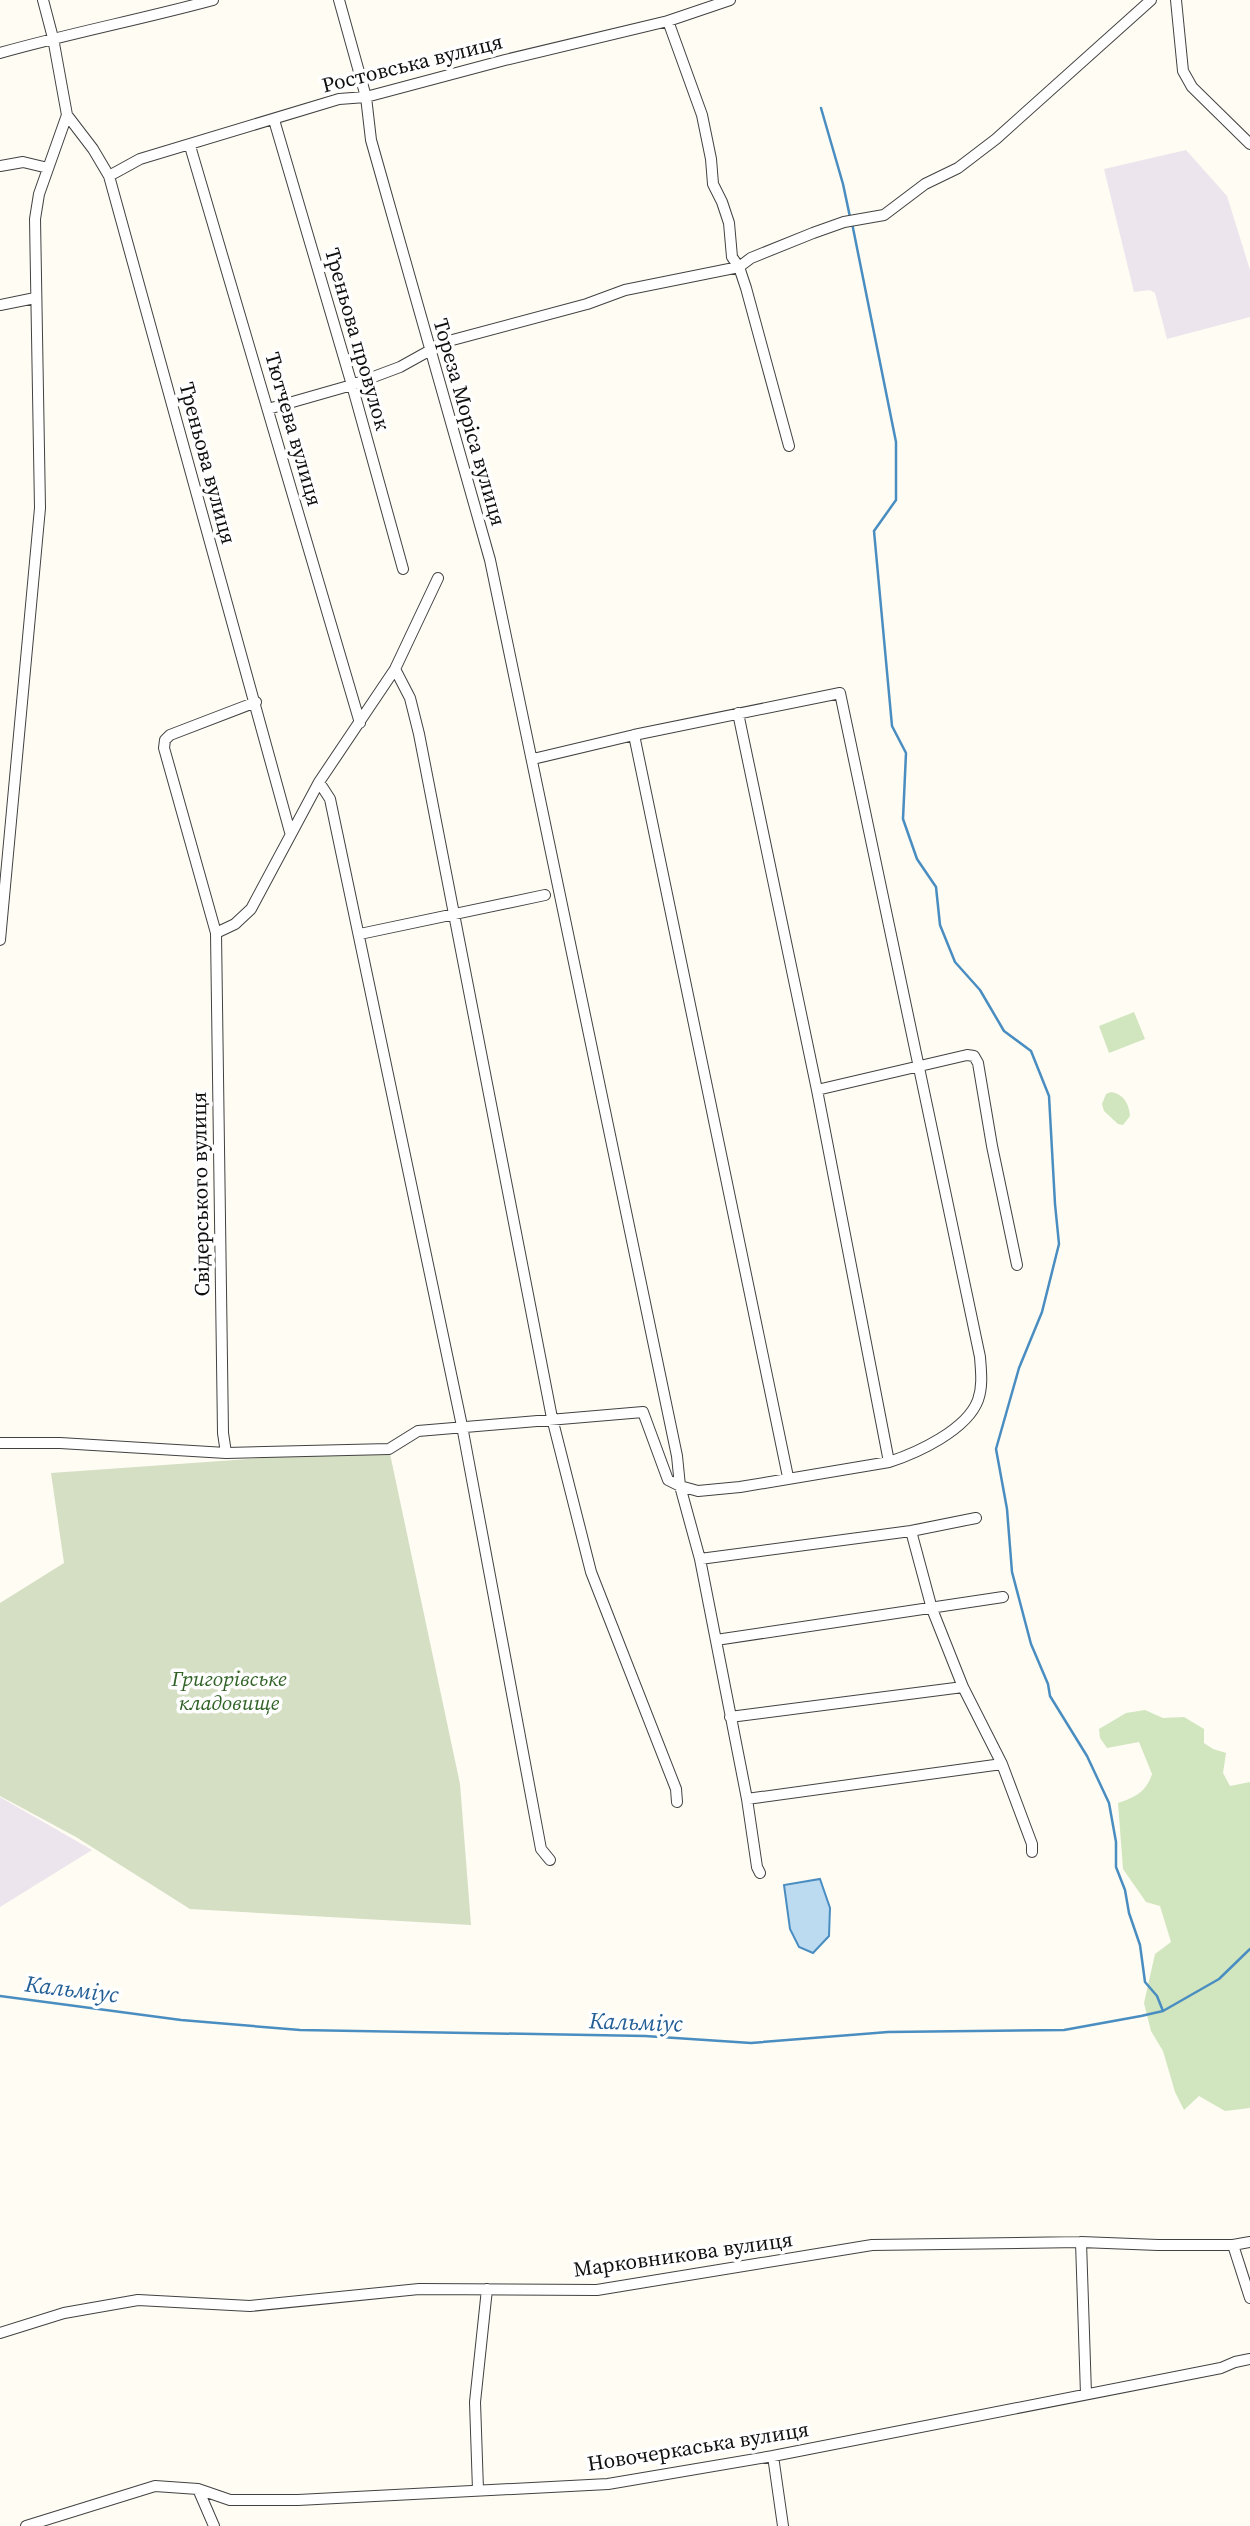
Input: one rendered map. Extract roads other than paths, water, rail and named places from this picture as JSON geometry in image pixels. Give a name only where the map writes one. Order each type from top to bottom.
[{"type":"street","points":[[0,940],[40,508],[35,219],[39,194],[67,115],[43,0]]},
{"type":"street","points":[[0,53],[213,0]]},
{"type":"street","name":"Тореза Моріса вулиця","points":[[339,0],[366,97],[372,140],[429,351],[490,560],[677,1456],[680,1486]]},
{"type":"street","name":"Ростовська вулиця","points":[[109,176],[140,159],[191,146],[339,99],[366,97],[668,21],[730,0]]},
{"type":"street","points":[[268,409],[352,385],[400,367],[446,342],[587,304],[625,290],[739,267],[751,258],[813,233],[844,222],[884,215],[925,184],[958,168],[996,139],[1151,0]]},
{"type":"street","points":[[1176,0],[1183,71],[1192,87],[1250,144]]},
{"type":"street","points":[[668,21],[702,115],[713,184],[729,223],[732,257],[739,267],[789,446]]},
{"type":"street","name":"Треньова вулиця","points":[[67,115],[93,149],[109,176],[290,832]]},
{"type":"street","name":"Треньова провулок","points":[[274,120],[403,569]]},
{"type":"street","name":"Тютчева вулиця","points":[[191,146],[360,723]]},
{"type":"street","points":[[0,166],[23,162],[48,168]]},
{"type":"street","points":[[0,305],[35,298]]},
{"type":"street","points":[[216,933],[234,924],[251,909],[319,782],[395,669],[438,578]]},
{"type":"street","points":[[395,669],[410,698],[416,722],[456,914],[552,1419],[591,1572],[676,1789],[677,1802]]},
{"type":"street","points":[[0,1443],[60,1443],[226,1453],[389,1449],[418,1431],[643,1412],[668,1480],[698,1490],[740,1487],[889,1462],[911,1455],[953,1429],[969,1415],[977,1402],[981,1385],[980,1357],[840,693],[634,735],[533,759]]},
{"type":"street","name":"Свiдерського вулиця","points":[[226,1453],[223,1433],[216,933],[164,748],[165,740],[170,735],[256,702]]},
{"type":"street","points":[[738,713],[817,1090],[889,1462]]},
{"type":"street","points":[[634,735],[788,1478]]},
{"type":"street","points":[[319,782],[331,799],[360,934],[462,1426],[541,1849],[550,1860]]},
{"type":"street","points":[[360,934],[545,895]]},
{"type":"street","points":[[817,1090],[919,1065],[967,1055],[974,1056],[978,1063],[1017,1265]]},
{"type":"street","points":[[680,1486],[700,1559],[760,1873]]},
{"type":"street","points":[[700,1559],[911,1531],[976,1518]]},
{"type":"street","points":[[911,1531],[932,1609],[962,1688],[1002,1763],[1032,1844],[1032,1852]]},
{"type":"street","points":[[716,1640],[1003,1597]]},
{"type":"street","points":[[730,1717],[962,1688]]},
{"type":"street","points":[[747,1800],[1002,1763]]},
{"type":"street","points":[[1081,2242],[1086,2394]]},
{"type":"street","name":"Марковникова вулиця","points":[[0,2333],[64,2313],[138,2300],[250,2305],[419,2289],[597,2290],[872,2245],[1081,2242],[1233,2245],[1250,2242]]},
{"type":"street","points":[[1233,2245],[1250,2298]]},
{"type":"street","points":[[478,2490],[475,2402],[487,2289]]},
{"type":"street","name":"Новочеркаська вулиця","points":[[26,2526],[155,2486],[198,2489],[230,2500],[298,2500],[608,2484],[773,2456],[1222,2368],[1235,2362],[1250,2360]]},
{"type":"street","points":[[773,2456],[783,2526]]},
{"type":"street","points":[[198,2489],[214,2526]]},
{"type":"water","points":[[820,1879],[830,1908],[829,1936],[813,1953],[799,1947],[790,1929],[784,1885]]},
{"type":"waterway","points":[[821,108],[850,217]]},
{"type":"waterway","points":[[852,223],[896,442],[896,500],[874,531],[892,726],[906,753],[903,819],[917,859],[936,887],[940,925],[955,962],[980,990],[1004,1031],[1031,1051],[1049,1096],[1059,1244],[1042,1312],[1019,1368],[996,1449],[1007,1509],[1012,1572],[1031,1644],[1048,1684],[1050,1696],[1087,1756],[1109,1803],[1116,1842],[1116,1867],[1140,1945],[1145,1982],[1157,1996],[1163,2011]]},
{"type":"waterway","name":"Кальміус","points":[[0,1996],[181,2020],[300,2030],[645,2036],[751,2043],[888,2032],[1064,2030],[1141,2016],[1163,2011],[1219,1979],[1250,1949]]},
{"type":"park label","name":"Григорівське кладовище","points":[[229,1690]]}]
